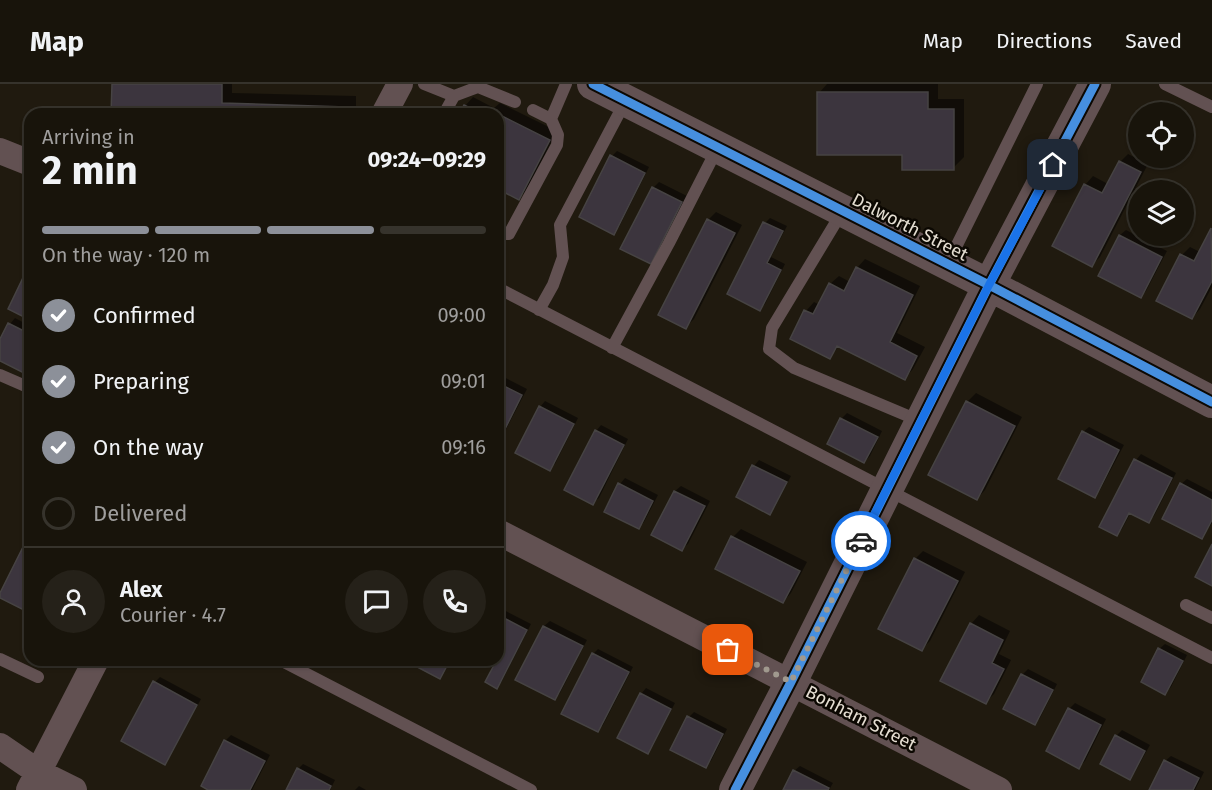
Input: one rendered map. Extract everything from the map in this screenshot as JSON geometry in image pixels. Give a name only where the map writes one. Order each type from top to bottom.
[{"type":"street","points":[[387,108],[400,84]]},
{"type":"street","name":"Dalworth Street","points":[[593,84],[989,285],[1212,402]]},
{"type":"street","points":[[735,790],[989,285],[1095,84]]},
{"type":"street","points":[[0,151],[24,161]]},
{"type":"street","name":"Bonham Street","points":[[504,535],[999,790]]},
{"type":"street","points":[[34,781],[93,666]]},
{"type":"street","points":[[0,746],[34,781],[74,790]]},
{"type":"lane","points":[[424,84],[453,96],[478,87],[515,102]]},
{"type":"lane","points":[[551,119],[566,84]]},
{"type":"lane","points":[[947,264],[1037,84]]},
{"type":"lane","points":[[1165,84],[1212,108]]},
{"type":"lane","points":[[447,108],[453,96]]},
{"type":"lane","points":[[539,310],[553,285],[563,257],[560,225],[626,101]]},
{"type":"lane","points":[[504,234],[509,234],[557,145],[558,135],[551,119],[533,110]]},
{"type":"lane","points":[[612,348],[718,148]]},
{"type":"lane","points":[[842,211],[772,328],[769,348],[794,368],[921,422]]},
{"type":"lane","points":[[504,291],[1212,658]]},
{"type":"lane","points":[[0,375],[24,385]]},
{"type":"lane","points":[[1186,605],[1212,618]]},
{"type":"lane","points":[[0,659],[38,677]]},
{"type":"lane","points":[[292,666],[531,790]]},
{"type":"building","points":[[112,84],[222,84],[222,103],[346,107],[346,108],[111,108]]},
{"type":"building","points":[[817,92],[928,92],[928,109],[954,109],[954,170],[902,170],[902,155],[817,155]]},
{"type":"building","points":[[504,117],[550,140],[519,200],[504,192]]},
{"type":"building","points":[[610,155],[645,173],[614,235],[579,217]]},
{"type":"building","points":[[1119,161],[1128,166],[1128,168],[1141,172],[1137,180],[1128,180],[1128,197],[1092,267],[1052,246],[1084,184],[1102,193]]},
{"type":"building","points":[[652,187],[682,202],[651,264],[620,249]]},
{"type":"building","points":[[707,219],[735,233],[686,329],[658,315]]},
{"type":"building","points":[[763,222],[783,231],[767,263],[781,270],[760,311],[727,294]]},
{"type":"building","points":[[1211,228],[1212,281],[1192,319],[1156,301],[1180,254],[1194,261]]},
{"type":"building","points":[[1119,235],[1128,240],[1128,246],[1140,246],[1162,257],[1141,298],[1098,276]]},
{"type":"building","points":[[856,267],[913,295],[890,342],[917,356],[905,380],[837,346],[830,359],[790,339],[804,310],[813,314],[829,283],[844,291]]},
{"type":"building","points":[[24,276],[24,317],[8,309]]},
{"type":"building","points":[[8,323],[24,331],[24,373],[0,361],[0,339]]},
{"type":"building","points":[[504,386],[522,395],[504,431]]},
{"type":"building","points":[[966,401],[1015,426],[977,500],[928,475]]},
{"type":"building","points":[[539,406],[574,424],[550,471],[515,453]]},
{"type":"building","points":[[840,418],[878,437],[864,463],[827,444]]},
{"type":"building","points":[[595,430],[624,445],[593,505],[564,490]]},
{"type":"building","points":[[1082,431],[1119,450],[1095,498],[1058,479]]},
{"type":"building","points":[[1134,459],[1172,478],[1149,523],[1129,513],[1117,536],[1099,527]]},
{"type":"building","points":[[752,465],[787,482],[770,515],[736,497]]},
{"type":"building","points":[[618,483],[653,501],[639,529],[604,512]]},
{"type":"building","points":[[1180,483],[1212,500],[1212,520],[1202,539],[1162,519]]},
{"type":"building","points":[[674,491],[705,506],[682,551],[651,535]]},
{"type":"building","points":[[731,536],[800,571],[783,603],[715,569]]},
{"type":"building","points":[[1212,544],[1212,586],[1195,577]]},
{"type":"building","points":[[24,545],[24,610],[0,598],[0,593]]},
{"type":"building","points":[[914,558],[958,581],[922,651],[878,629]]},
{"type":"building","points":[[504,618],[527,630],[497,689],[485,682],[493,666],[504,666]]},
{"type":"building","points":[[970,623],[1003,640],[992,663],[1004,669],[986,704],[940,681]]},
{"type":"building","points":[[543,626],[583,646],[555,700],[515,680]]},
{"type":"building","points":[[1158,648],[1183,661],[1165,695],[1141,682]]},
{"type":"building","points":[[592,653],[629,672],[598,732],[561,714]]},
{"type":"building","points":[[415,666],[447,666],[440,679]]},
{"type":"building","points":[[1021,674],[1053,690],[1035,725],[1003,709]]},
{"type":"building","points":[[153,681],[197,705],[165,765],[121,741]]},
{"type":"building","points":[[640,693],[671,709],[648,754],[617,738]]},
{"type":"building","points":[[1068,708],[1101,725],[1079,769],[1046,751]]},
{"type":"building","points":[[687,716],[723,734],[706,768],[670,750]]},
{"type":"building","points":[[1115,735],[1145,751],[1130,780],[1100,764]]},
{"type":"building","points":[[224,740],[265,761],[250,790],[208,790],[201,786]]},
{"type":"building","points":[[1164,760],[1199,778],[1193,790],[1149,790]]},
{"type":"building","points":[[297,768],[331,786],[329,790],[286,790]]},
{"type":"building","points":[[793,770],[829,788],[828,790],[783,790]]},
{"type":"cycle path","points":[[593,84],[989,285],[1212,402]]},
{"type":"cycle path","points":[[735,790],[989,285],[1095,84]]},
{"type":"way so far","points":[[728,650],[791,682],[861,541]]},
{"type":"route","points":[[861,541],[989,285],[1053,165]]}]
